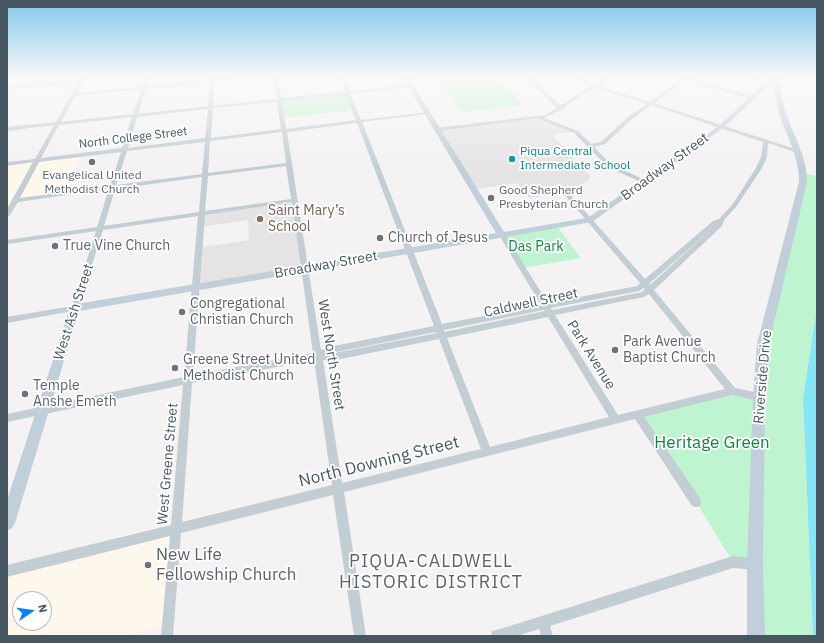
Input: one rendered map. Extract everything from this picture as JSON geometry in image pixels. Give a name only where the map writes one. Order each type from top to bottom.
[{"type":"street","points":[[7,215],[67,108]]},
{"type":"street","name":"West Ash Street","points":[[7,523],[138,108]]},
{"type":"street","points":[[7,129],[210,108]]},
{"type":"street","name":"West Greene Street","points":[[167,636],[210,108]]},
{"type":"street","name":"West North Street","points":[[280,108],[360,636]]},
{"type":"street","points":[[353,108],[487,452]]},
{"type":"street","name":"Park Avenue","points":[[425,108],[616,420]]},
{"type":"street","points":[[538,117],[552,108]]},
{"type":"street","points":[[438,129],[546,116],[561,108]]},
{"type":"street","points":[[591,146],[603,142],[630,118],[646,108]]},
{"type":"street","points":[[664,108],[798,151]]},
{"type":"street","name":"Broadway Street","points":[[7,320],[589,220],[721,127],[741,108]]},
{"type":"street","name":"Riverside Drive","points":[[756,636],[755,564],[759,397],[763,344],[803,182],[803,165],[780,108]]},
{"type":"street","name":"North College Street","points":[[7,164],[428,113]]},
{"type":"street","points":[[538,117],[576,132],[610,166],[645,182]]},
{"type":"street","name":"Caldwell Street","points":[[7,418],[188,380],[318,356],[331,358],[440,332],[644,294],[647,286],[669,266],[699,240],[720,225],[721,220],[734,206],[759,168],[764,157],[766,141]]},
{"type":"street","points":[[15,200],[289,164]]},
{"type":"street","points":[[565,192],[647,286],[732,391]]},
{"type":"street","points":[[7,242],[294,200]]},
{"type":"street","name":"North Downing Street","points":[[7,571],[732,391],[759,397]]},
{"type":"street","points":[[637,415],[696,502]]},
{"type":"street","points":[[497,636],[733,562],[755,564]]},
{"type":"street","points":[[542,622],[547,636]]},
{"type":"shaded area","points":[[538,117],[576,132],[554,134],[554,137],[590,176],[590,179],[570,191],[529,198],[518,183],[475,189],[438,129]]},
{"type":"shaded area","points":[[81,155],[65,194],[15,200],[7,210],[7,164]]},
{"type":"shaded area","points":[[294,200],[305,268],[196,287],[199,248],[249,240],[248,220],[200,227],[201,214]]},
{"type":"shaded area","points":[[176,529],[168,623],[124,636],[7,636],[7,571]]},
{"type":"green space","points":[[280,108],[353,108],[354,110],[282,118]]},
{"type":"green space","points":[[459,108],[497,108],[462,112]]},
{"type":"green space","name":"Heritage Green","points":[[803,173],[817,176],[817,307],[803,398],[813,636],[756,636],[755,564],[733,562],[696,502],[637,415],[732,391],[759,397],[763,344]]},
{"type":"green space","name":"Das Park","points":[[556,225],[581,258],[522,268],[502,235]]},
{"type":"water","points":[[817,307],[817,636],[813,636],[803,398]]},
{"type":"place","name":"Piqua Central Intermediate School","points":[[512,159]]},
{"type":"place","name":"Evangelical United Methodist Church","points":[[92,162]]},
{"type":"place","name":"Good Shepherd Presbyterian Church","points":[[491,198]]},
{"type":"place","name":"Saint Mary’s School","points":[[260,219]]},
{"type":"place","name":"Church of Jesus","points":[[380,238]]},
{"type":"place","name":"True Vine Church","points":[[55,246]]},
{"type":"place","name":"Congregational Christian Church","points":[[182,312]]},
{"type":"place","name":"Park Avenue Baptist Church","points":[[615,350]]},
{"type":"place","name":"Greene Street United Methodist Church","points":[[175,368]]},
{"type":"place","name":"Temple Anshe Emeth","points":[[25,394]]},
{"type":"place","name":"New Life Fellowship Church","points":[[148,565]]},
{"type":"district","name":"PIQUA-CALDWELL HISTORIC DISTRICT","points":[[431,572]]}]
